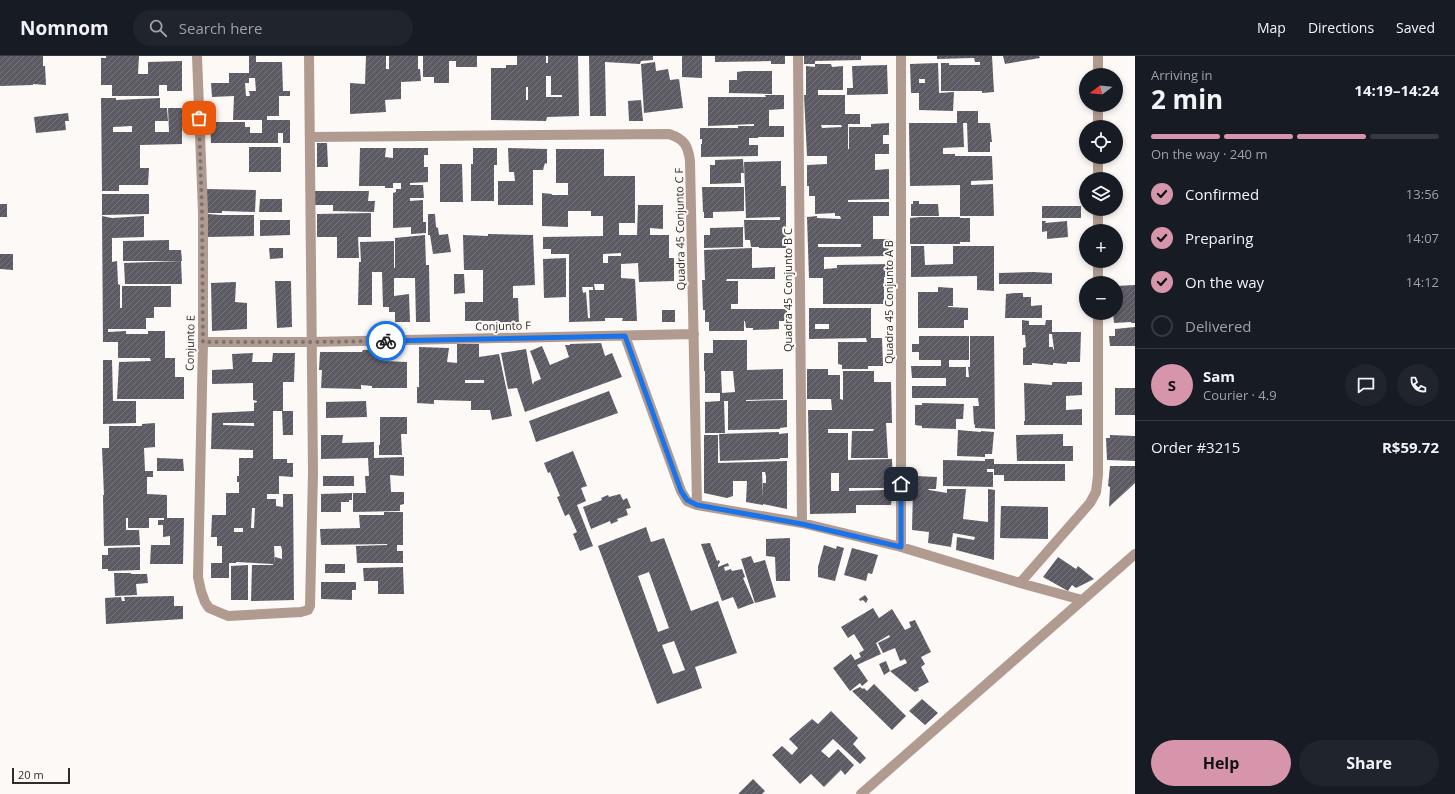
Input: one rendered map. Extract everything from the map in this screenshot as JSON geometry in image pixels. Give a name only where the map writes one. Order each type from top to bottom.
[{"type":"street","name":"Conjunto E","points":[[197,56],[202,212],[203,342],[198,577],[205,602],[209,608],[228,616],[306,612],[310,606],[313,473],[312,342]]},
{"type":"street","points":[[309,56],[312,342]]},
{"type":"street","name":"Quadra 45 Conjunto B C","points":[[798,56],[802,524]]},
{"type":"street","name":"Quadra 45 Conjunto A B","points":[[901,56],[901,547]]},
{"type":"street","points":[[1098,56],[1098,68]]},
{"type":"street","name":"Quadra 45 Conjunto C F","points":[[310,137],[669,134],[680,138],[689,151],[690,161],[697,505]]},
{"type":"street","points":[[1020,583],[1090,503],[1096,492],[1098,475],[1098,320]]},
{"type":"street","name":"Conjunto F","points":[[203,342],[312,342],[694,334]]},
{"type":"street","points":[[625,336],[681,491],[687,500],[697,505],[802,524],[901,547],[1082,600]]},
{"type":"street","points":[[861,794],[1135,554]]},
{"type":"building","points":[[0,56],[43,56],[46,85],[33,84],[0,86]]},
{"type":"building","points":[[106,56],[139,56],[138,74],[148,74],[148,62],[182,61],[182,91],[167,91],[167,85],[159,85],[159,96],[112,96],[112,85],[101,85],[101,58],[106,58]]},
{"type":"building","points":[[249,56],[256,56],[256,62],[282,62],[283,91],[290,91],[290,96],[279,96],[279,116],[267,116],[267,120],[290,120],[290,143],[283,143],[283,133],[278,133],[278,143],[211,143],[210,122],[245,122],[245,127],[250,127],[250,133],[262,133],[262,120],[233,120],[234,96],[212,97],[211,83],[229,83],[229,73],[249,73]],"holes":[[[249,78],[255,78],[256,91],[249,91],[250,96],[246,96],[245,83],[249,83]]]},
{"type":"building","points":[[366,56],[386,56],[386,69],[389,69],[389,56],[418,56],[418,69],[420,69],[421,81],[401,82],[401,99],[385,100],[386,112],[350,114],[350,83],[365,84]]},
{"type":"building","points":[[423,56],[477,56],[477,67],[456,67],[456,61],[449,61],[449,83],[434,83],[434,77],[423,77]]},
{"type":"building","points":[[517,56],[546,56],[546,63],[548,63],[548,56],[578,56],[579,116],[547,117],[546,121],[491,120],[491,68],[506,68],[506,65],[517,65]],"holes":[[[546,76],[551,76],[551,95],[562,95],[562,97],[546,97]],[[526,87],[528,87],[528,100],[526,100]]]},
{"type":"building","points":[[589,56],[653,56],[653,60],[641,61],[640,64],[605,62],[606,116],[590,116]]},
{"type":"building","points":[[682,56],[702,56],[702,78],[682,77]]},
{"type":"building","points":[[715,56],[785,56],[785,64],[771,64],[771,61],[715,62]]},
{"type":"building","points":[[804,56],[861,56],[861,60],[815,61],[815,64],[804,64]]},
{"type":"building","points":[[937,56],[992,56],[994,92],[982,93],[982,91],[941,91],[941,63],[949,63],[949,65],[980,65],[980,62],[975,62],[974,58],[937,59]]},
{"type":"building","points":[[1003,56],[1039,56],[1040,58],[1005,64]]},
{"type":"building","points":[[655,62],[656,71],[668,69],[670,80],[679,79],[683,108],[644,113],[641,64]]},
{"type":"building","points":[[938,63],[939,93],[954,92],[953,111],[919,110],[919,93],[911,93],[910,64]],"holes":[[[919,79],[925,79],[925,83],[919,83]]]},
{"type":"building","points":[[815,64],[831,64],[832,67],[843,66],[843,90],[818,90],[818,95],[845,95],[845,114],[860,114],[860,124],[848,124],[848,149],[849,127],[871,127],[871,124],[889,123],[889,135],[883,135],[883,144],[889,144],[889,154],[875,154],[875,170],[889,169],[889,199],[848,200],[848,202],[889,202],[889,216],[873,216],[873,239],[889,239],[888,256],[824,257],[824,269],[837,268],[837,265],[890,264],[890,277],[884,277],[884,304],[823,304],[823,278],[809,278],[807,217],[817,216],[817,218],[841,219],[840,216],[835,216],[835,213],[815,214],[815,196],[809,196],[809,186],[807,186],[807,165],[827,164],[827,156],[807,156],[804,95],[806,95],[806,66],[815,67]],"holes":[[[821,125],[841,125],[842,127],[822,128]],[[818,244],[861,244],[861,247],[818,247]]]},
{"type":"building","points":[[887,65],[888,94],[847,95],[847,88],[853,88],[852,66]]},
{"type":"building","points":[[772,71],[772,94],[729,93],[729,80],[737,80],[737,72]]},
{"type":"building","points":[[765,95],[784,95],[784,109],[769,110],[769,126],[784,126],[784,137],[749,138],[749,145],[758,145],[758,156],[701,157],[702,139],[700,139],[700,128],[738,128],[738,126],[754,126],[754,124],[708,126],[708,97],[766,97]]},
{"type":"building","points":[[101,98],[116,98],[116,100],[160,98],[160,108],[167,108],[168,121],[155,121],[155,132],[169,132],[168,108],[182,108],[182,144],[140,145],[140,168],[149,168],[148,185],[119,185],[119,191],[102,191]],"holes":[[[132,126],[132,132],[113,132],[113,127]]]},
{"type":"building","points":[[641,100],[643,121],[629,121],[628,101]]},
{"type":"building","points":[[957,111],[978,111],[978,123],[990,123],[992,142],[990,142],[990,152],[968,152],[967,123],[963,123],[964,147],[943,148],[943,154],[955,154],[955,156],[992,156],[993,180],[971,181],[971,185],[993,184],[994,216],[960,216],[960,185],[910,186],[909,123],[957,123]]},
{"type":"building","points":[[68,113],[69,121],[65,121],[66,130],[36,133],[34,117]]},
{"type":"building","points":[[317,143],[327,143],[328,167],[317,167]]},
{"type":"building","points":[[249,147],[281,147],[281,172],[249,172]]},
{"type":"building","points":[[360,148],[386,148],[385,157],[393,158],[393,148],[428,148],[428,155],[424,155],[424,167],[428,167],[428,182],[410,183],[410,185],[423,185],[424,198],[410,198],[410,201],[423,200],[423,222],[426,222],[426,233],[411,234],[411,227],[393,228],[393,193],[396,192],[396,189],[401,189],[401,183],[393,183],[393,188],[385,188],[385,186],[359,186]]},
{"type":"building","points":[[473,148],[497,148],[497,165],[494,165],[494,201],[471,201],[471,164],[473,164]]},
{"type":"building","points":[[508,148],[547,149],[547,164],[545,163],[543,170],[533,170],[533,205],[498,205],[498,181],[515,181],[514,172],[509,172]]},
{"type":"building","points":[[556,149],[604,149],[604,176],[635,176],[635,223],[619,223],[619,235],[637,235],[638,205],[663,205],[663,229],[650,228],[650,235],[669,235],[669,258],[674,258],[674,281],[639,282],[638,263],[621,264],[621,278],[635,279],[637,321],[622,321],[623,318],[605,318],[605,321],[569,322],[569,254],[551,254],[551,249],[543,249],[543,237],[603,236],[603,216],[591,216],[591,211],[568,211],[568,227],[542,226],[542,193],[552,195],[568,195],[568,183],[556,183]],"holes":[[[621,253],[621,256],[608,256],[608,263],[603,263],[603,254]],[[594,284],[604,284],[604,290],[595,290]],[[582,287],[593,287],[593,290],[589,290],[590,318],[588,318],[586,292],[583,293]]]},
{"type":"building","points":[[743,159],[744,173],[741,173],[741,183],[710,184],[710,165],[715,165],[715,160]]},
{"type":"building","points":[[781,161],[781,186],[786,186],[786,248],[751,247],[750,240],[745,240],[744,220],[780,220],[780,217],[746,218],[744,162]]},
{"type":"building","points":[[440,164],[462,164],[463,202],[440,202]]},
{"type":"building","points":[[702,187],[744,187],[744,211],[713,212],[713,218],[704,218]]},
{"type":"building","points":[[207,189],[256,190],[255,212],[222,211],[222,213],[207,213]]},
{"type":"building","points":[[315,191],[369,191],[368,201],[375,201],[374,212],[333,211],[333,205],[315,205]]},
{"type":"building","points":[[102,194],[149,194],[149,214],[102,215]]},
{"type":"building","points":[[260,199],[282,199],[282,212],[259,212]]},
{"type":"building","points":[[913,201],[919,201],[919,204],[938,204],[939,216],[911,216],[911,204],[913,204]]},
{"type":"building","points":[[0,204],[7,204],[7,217],[0,217]]},
{"type":"building","points":[[1042,206],[1079,206],[1079,216],[1081,216],[1081,218],[1042,218]]},
{"type":"building","points":[[371,213],[371,237],[358,237],[359,258],[337,258],[337,237],[317,237],[317,214]]},
{"type":"building","points":[[208,214],[254,215],[254,236],[208,237]]},
{"type":"building","points":[[428,214],[435,214],[436,227],[438,228],[439,235],[448,234],[451,252],[433,254],[430,235],[428,235]]},
{"type":"building","points":[[102,216],[112,218],[144,216],[144,237],[112,238],[112,262],[117,261],[118,284],[120,285],[120,308],[122,308],[122,286],[171,286],[171,307],[154,307],[154,318],[146,318],[146,329],[108,329],[108,332],[126,331],[126,334],[148,334],[148,331],[165,331],[165,358],[175,358],[175,377],[184,377],[184,399],[117,399],[119,362],[151,361],[150,358],[118,358],[118,342],[103,342]]},
{"type":"building","points":[[910,218],[970,218],[970,242],[960,242],[960,244],[910,244]]},
{"type":"building","points":[[260,220],[290,220],[290,235],[260,236]]},
{"type":"building","points":[[1042,221],[1046,221],[1045,223],[1067,221],[1068,237],[1047,239],[1047,231],[1042,232]]},
{"type":"building","points":[[743,227],[743,247],[704,248],[704,235],[710,235],[710,228]]},
{"type":"building","points":[[488,234],[533,235],[535,285],[513,286],[513,298],[518,298],[519,324],[500,324],[500,321],[465,321],[465,302],[483,302],[483,270],[464,270],[463,235],[488,236]]},
{"type":"building","points":[[425,235],[426,265],[429,265],[430,322],[416,322],[415,278],[394,278],[394,296],[409,294],[410,322],[395,322],[395,312],[389,312],[389,307],[383,307],[382,272],[372,272],[372,305],[358,305],[359,262],[361,262],[360,242],[394,241],[395,268],[395,238]]},
{"type":"building","points":[[169,240],[169,250],[181,250],[182,261],[123,261],[123,241]]},
{"type":"building","points":[[911,246],[924,246],[925,265],[953,264],[953,246],[994,246],[994,291],[977,290],[977,276],[911,277]]},
{"type":"building","points":[[269,248],[283,248],[283,258],[270,259]]},
{"type":"building","points":[[752,248],[752,268],[775,267],[775,279],[727,279],[726,281],[738,281],[738,304],[731,304],[731,309],[787,309],[787,321],[779,321],[779,329],[753,330],[753,328],[746,328],[744,321],[744,331],[709,331],[709,322],[705,322],[705,310],[703,310],[702,280],[705,280],[704,250]]},
{"type":"building","points":[[0,254],[13,254],[13,270],[0,269]]},
{"type":"building","points":[[566,258],[566,297],[544,298],[543,259]]},
{"type":"building","points":[[181,261],[182,284],[125,284],[124,263]]},
{"type":"building","points":[[999,273],[1052,273],[1052,284],[999,284]]},
{"type":"building","points":[[454,274],[464,274],[465,293],[454,294]]},
{"type":"building","points":[[275,281],[291,281],[292,327],[277,328]]},
{"type":"building","points":[[236,282],[235,302],[247,303],[247,329],[212,331],[211,283]]},
{"type":"building","points":[[1135,285],[1135,323],[1114,323],[1114,320],[1123,320],[1123,286]]},
{"type":"building","points":[[938,287],[953,288],[953,306],[948,307],[968,308],[968,320],[964,320],[964,328],[918,328],[918,292],[938,292]]},
{"type":"building","points":[[1023,293],[1023,297],[1031,297],[1031,306],[1042,305],[1042,318],[1005,318],[1006,294]]},
{"type":"building","points":[[809,308],[871,308],[871,338],[882,338],[883,366],[868,366],[868,369],[842,369],[842,365],[838,364],[838,342],[867,342],[866,338],[809,339]],"holes":[[[815,324],[829,324],[829,329],[815,329]]]},
{"type":"building","points":[[662,310],[675,310],[675,322],[662,322]]},
{"type":"building","points":[[1022,320],[1029,321],[1029,325],[1045,325],[1046,320],[1052,320],[1052,332],[1081,332],[1080,362],[1067,362],[1067,364],[1053,363],[1053,365],[1032,363],[1032,365],[1023,365],[1023,348],[1026,347],[1025,335],[1022,335]],"holes":[[[1049,334],[1052,334],[1054,349],[1053,350],[1053,347],[1049,347]]]},
{"type":"building","points":[[1135,327],[1135,346],[1110,346],[1109,336],[1115,336],[1115,329]]},
{"type":"building","points":[[919,336],[969,336],[969,360],[949,360],[949,367],[966,367],[966,377],[969,377],[968,367],[970,367],[970,336],[994,336],[995,429],[975,428],[973,406],[979,406],[978,398],[912,398],[912,386],[946,386],[946,378],[912,378],[911,366],[941,366],[941,360],[919,360],[919,352],[912,352],[912,344],[919,344]]},
{"type":"building","points":[[713,340],[747,340],[747,370],[783,369],[783,399],[746,401],[787,400],[787,427],[780,429],[728,430],[728,401],[724,401],[725,433],[705,433],[705,402],[720,401],[720,393],[705,393],[704,353],[713,353]],"holes":[[[721,371],[733,371],[735,392],[722,393]]]},
{"type":"building","points":[[601,343],[605,356],[612,353],[622,377],[525,412],[517,388],[508,389],[501,353],[526,349],[533,385],[534,382],[541,379],[530,351],[542,346],[550,365],[569,357],[565,345]]},
{"type":"building","points":[[457,344],[479,344],[479,357],[499,354],[512,416],[492,420],[490,410],[471,410],[471,401],[434,400],[434,404],[417,403],[417,387],[419,387],[419,347],[449,348],[447,362],[457,363]],"holes":[[[465,380],[484,380],[484,383],[465,383]]]},
{"type":"building","points":[[384,349],[384,361],[407,362],[407,388],[372,388],[372,386],[361,385],[361,389],[321,388],[322,370],[319,370],[320,352],[362,352],[363,350]]},
{"type":"building","points":[[253,353],[252,362],[272,362],[273,353],[295,353],[294,382],[283,382],[283,411],[273,411],[273,459],[287,459],[287,463],[293,463],[293,477],[279,476],[279,494],[267,494],[267,499],[276,499],[276,506],[283,507],[283,494],[293,494],[294,600],[251,601],[252,565],[273,564],[229,563],[229,578],[211,578],[211,563],[222,563],[222,546],[217,546],[217,537],[211,537],[212,515],[226,515],[226,493],[239,493],[239,482],[237,482],[237,476],[239,476],[239,458],[253,458],[253,450],[211,449],[212,413],[254,411],[254,403],[257,402],[253,400],[253,383],[212,384],[212,370],[233,369],[232,354]],"holes":[[[223,423],[254,423],[254,426],[223,425]],[[252,508],[255,508],[254,528],[251,528]],[[234,528],[243,528],[243,532],[234,532]],[[274,546],[281,546],[282,559],[275,557],[275,564]]]},
{"type":"building","points":[[103,360],[112,360],[113,401],[136,401],[136,423],[103,424]]},
{"type":"building","points":[[807,369],[828,369],[828,375],[840,375],[840,399],[843,400],[843,371],[874,371],[874,382],[891,382],[892,423],[886,423],[888,458],[851,458],[852,431],[873,431],[874,429],[828,429],[828,433],[848,433],[848,460],[892,459],[893,490],[891,505],[856,505],[856,513],[810,514],[808,410],[832,410],[831,399],[807,399]],"holes":[[[831,473],[839,473],[839,491],[831,491]],[[849,488],[886,488],[886,490],[849,491]]]},
{"type":"building","points":[[1052,382],[1082,382],[1082,395],[1066,396],[1066,410],[1082,409],[1082,425],[1024,425],[1024,383],[1052,385]]},
{"type":"building","points":[[1115,388],[1135,388],[1135,415],[1115,415]]},
{"type":"building","points":[[609,391],[618,413],[536,442],[529,421]]},
{"type":"building","points":[[366,401],[367,417],[326,418],[326,402]]},
{"type":"building","points":[[922,403],[964,404],[963,419],[956,419],[956,429],[922,428],[922,426],[915,425],[915,405],[922,405]]},
{"type":"building","points":[[282,411],[293,411],[293,435],[283,435]]},
{"type":"building","points":[[380,417],[407,417],[407,434],[401,434],[402,455],[379,455]]},
{"type":"building","points":[[155,423],[155,447],[144,448],[145,471],[153,471],[153,477],[147,477],[147,494],[167,495],[167,518],[184,518],[183,564],[150,564],[151,545],[170,545],[170,536],[163,537],[163,525],[158,525],[158,520],[164,520],[164,518],[149,518],[149,528],[128,528],[128,518],[126,518],[126,530],[139,530],[140,545],[104,546],[102,448],[109,448],[109,426],[142,426],[142,424]]},
{"type":"building","points":[[958,430],[994,432],[992,454],[985,454],[985,457],[957,456]]},
{"type":"building","points":[[779,432],[779,434],[788,433],[788,458],[720,461],[719,434]]},
{"type":"building","points":[[1063,434],[1063,446],[1073,446],[1073,461],[1017,461],[1016,435]]},
{"type":"building","points":[[321,435],[343,435],[342,443],[374,442],[374,458],[404,457],[404,476],[390,475],[391,492],[404,492],[404,504],[400,505],[400,511],[353,512],[353,493],[366,493],[365,476],[369,476],[368,458],[321,459]]},
{"type":"building","points":[[704,435],[718,435],[718,463],[787,461],[787,509],[746,502],[747,481],[733,481],[733,496],[727,498],[704,493]],"holes":[[[762,472],[765,472],[766,483],[763,483],[763,498]]]},
{"type":"building","points":[[1110,435],[1135,436],[1135,461],[1107,460],[1106,438],[1110,438]]},
{"type":"building","points":[[573,451],[587,486],[581,488],[586,501],[577,505],[593,546],[580,551],[573,534],[577,532],[569,514],[565,516],[557,497],[560,496],[550,472],[548,473],[544,463]]},
{"type":"building","points":[[157,458],[183,459],[184,471],[157,471]]},
{"type":"building","points":[[985,459],[994,459],[994,464],[1065,464],[1065,481],[1004,481],[1004,475],[994,475],[994,469],[987,469],[987,472],[993,472],[993,487],[943,486],[943,460],[985,461]]},
{"type":"building","points":[[1110,466],[1135,466],[1135,483],[1109,507],[1110,487],[1108,486]]},
{"type":"building","points":[[323,476],[354,476],[354,486],[323,486]]},
{"type":"building","points":[[915,476],[937,477],[936,489],[928,489],[929,490],[947,493],[947,489],[966,489],[963,519],[988,522],[988,489],[995,490],[994,560],[956,550],[957,537],[974,540],[975,537],[953,533],[951,547],[928,543],[929,532],[912,530],[913,489],[915,489]]},
{"type":"building","points":[[352,493],[352,500],[349,500],[349,502],[341,502],[341,512],[321,512],[321,494]]},
{"type":"building","points":[[620,494],[623,500],[627,498],[631,508],[626,509],[628,515],[617,519],[618,521],[611,524],[610,521],[591,529],[583,507],[602,500],[601,498],[608,495],[609,497]]},
{"type":"building","points":[[1001,506],[1048,507],[1048,539],[1000,538]]},
{"type":"building","points":[[384,512],[403,512],[403,545],[397,545],[397,551],[403,551],[403,563],[357,563],[356,546],[387,544],[321,545],[320,529],[360,528],[359,515],[384,515]]},
{"type":"building","points":[[646,527],[651,542],[664,538],[691,611],[718,601],[737,653],[695,667],[702,688],[657,704],[598,546]],"holes":[[[649,572],[669,628],[658,632],[638,576]],[[674,641],[685,670],[673,674],[662,645]]]},
{"type":"building","points":[[790,538],[790,581],[776,581],[775,557],[766,556],[766,539]]},
{"type":"building","points":[[710,543],[717,561],[719,560],[720,562],[718,567],[728,563],[729,566],[724,567],[725,571],[731,569],[732,571],[742,569],[745,577],[743,578],[754,603],[738,609],[733,597],[722,601],[701,544]]},
{"type":"building","points":[[824,545],[836,549],[837,546],[844,548],[835,581],[818,577],[818,567]]},
{"type":"building","points":[[140,547],[140,570],[108,571],[108,569],[102,569],[102,555],[108,555],[108,548]]},
{"type":"building","points":[[852,548],[878,555],[872,574],[868,573],[866,581],[844,575]]},
{"type":"building","points":[[751,556],[754,563],[765,560],[776,597],[755,603],[741,559]]},
{"type":"building","points":[[1058,557],[1076,569],[1078,566],[1094,579],[1076,588],[1072,585],[1068,591],[1043,577]]},
{"type":"building","points":[[325,564],[345,564],[345,573],[325,573]]},
{"type":"building","points":[[248,565],[248,600],[231,600],[231,566]]},
{"type":"building","points":[[403,567],[404,594],[378,594],[378,581],[364,581],[363,568]]},
{"type":"building","points":[[114,573],[147,574],[148,583],[136,584],[137,595],[115,596]]},
{"type":"building","points":[[321,582],[356,582],[356,590],[352,590],[352,600],[321,599]]},
{"type":"building","points":[[865,595],[868,599],[866,603],[863,600],[860,601],[859,599]]},
{"type":"building","points":[[174,596],[174,606],[183,606],[183,619],[106,624],[105,598],[121,597],[122,601],[125,601],[124,597]]},
{"type":"building","points":[[873,608],[879,618],[892,609],[905,630],[911,627],[909,622],[915,620],[931,652],[921,657],[925,664],[921,667],[929,682],[918,688],[919,690],[915,692],[890,671],[907,663],[905,659],[900,661],[895,648],[883,653],[878,643],[890,637],[889,635],[876,643],[881,654],[857,665],[868,681],[862,686],[860,683],[850,691],[833,668],[851,654],[855,660],[861,657],[859,653],[864,650],[854,634],[848,638],[841,627]]},
{"type":"building","points":[[886,661],[890,671],[884,675],[879,664]]},
{"type":"building","points":[[874,684],[906,716],[892,730],[852,691],[860,687],[867,691]]},
{"type":"building","points":[[922,699],[938,713],[925,725],[909,711]]},
{"type":"building","points":[[831,711],[858,738],[853,744],[866,758],[860,764],[833,739],[821,751],[829,758],[838,749],[854,765],[845,775],[841,770],[824,787],[811,774],[800,784],[772,755],[782,746],[792,755],[798,748],[789,739],[812,719],[818,724]]},
{"type":"building","points":[[753,779],[765,791],[762,794],[738,794]]},
{"type":"way so far","points":[[199,118],[202,212],[203,342],[386,341]]},
{"type":"route","points":[[386,341],[625,336],[681,491],[687,500],[697,505],[802,524],[901,547],[901,484]]}]
